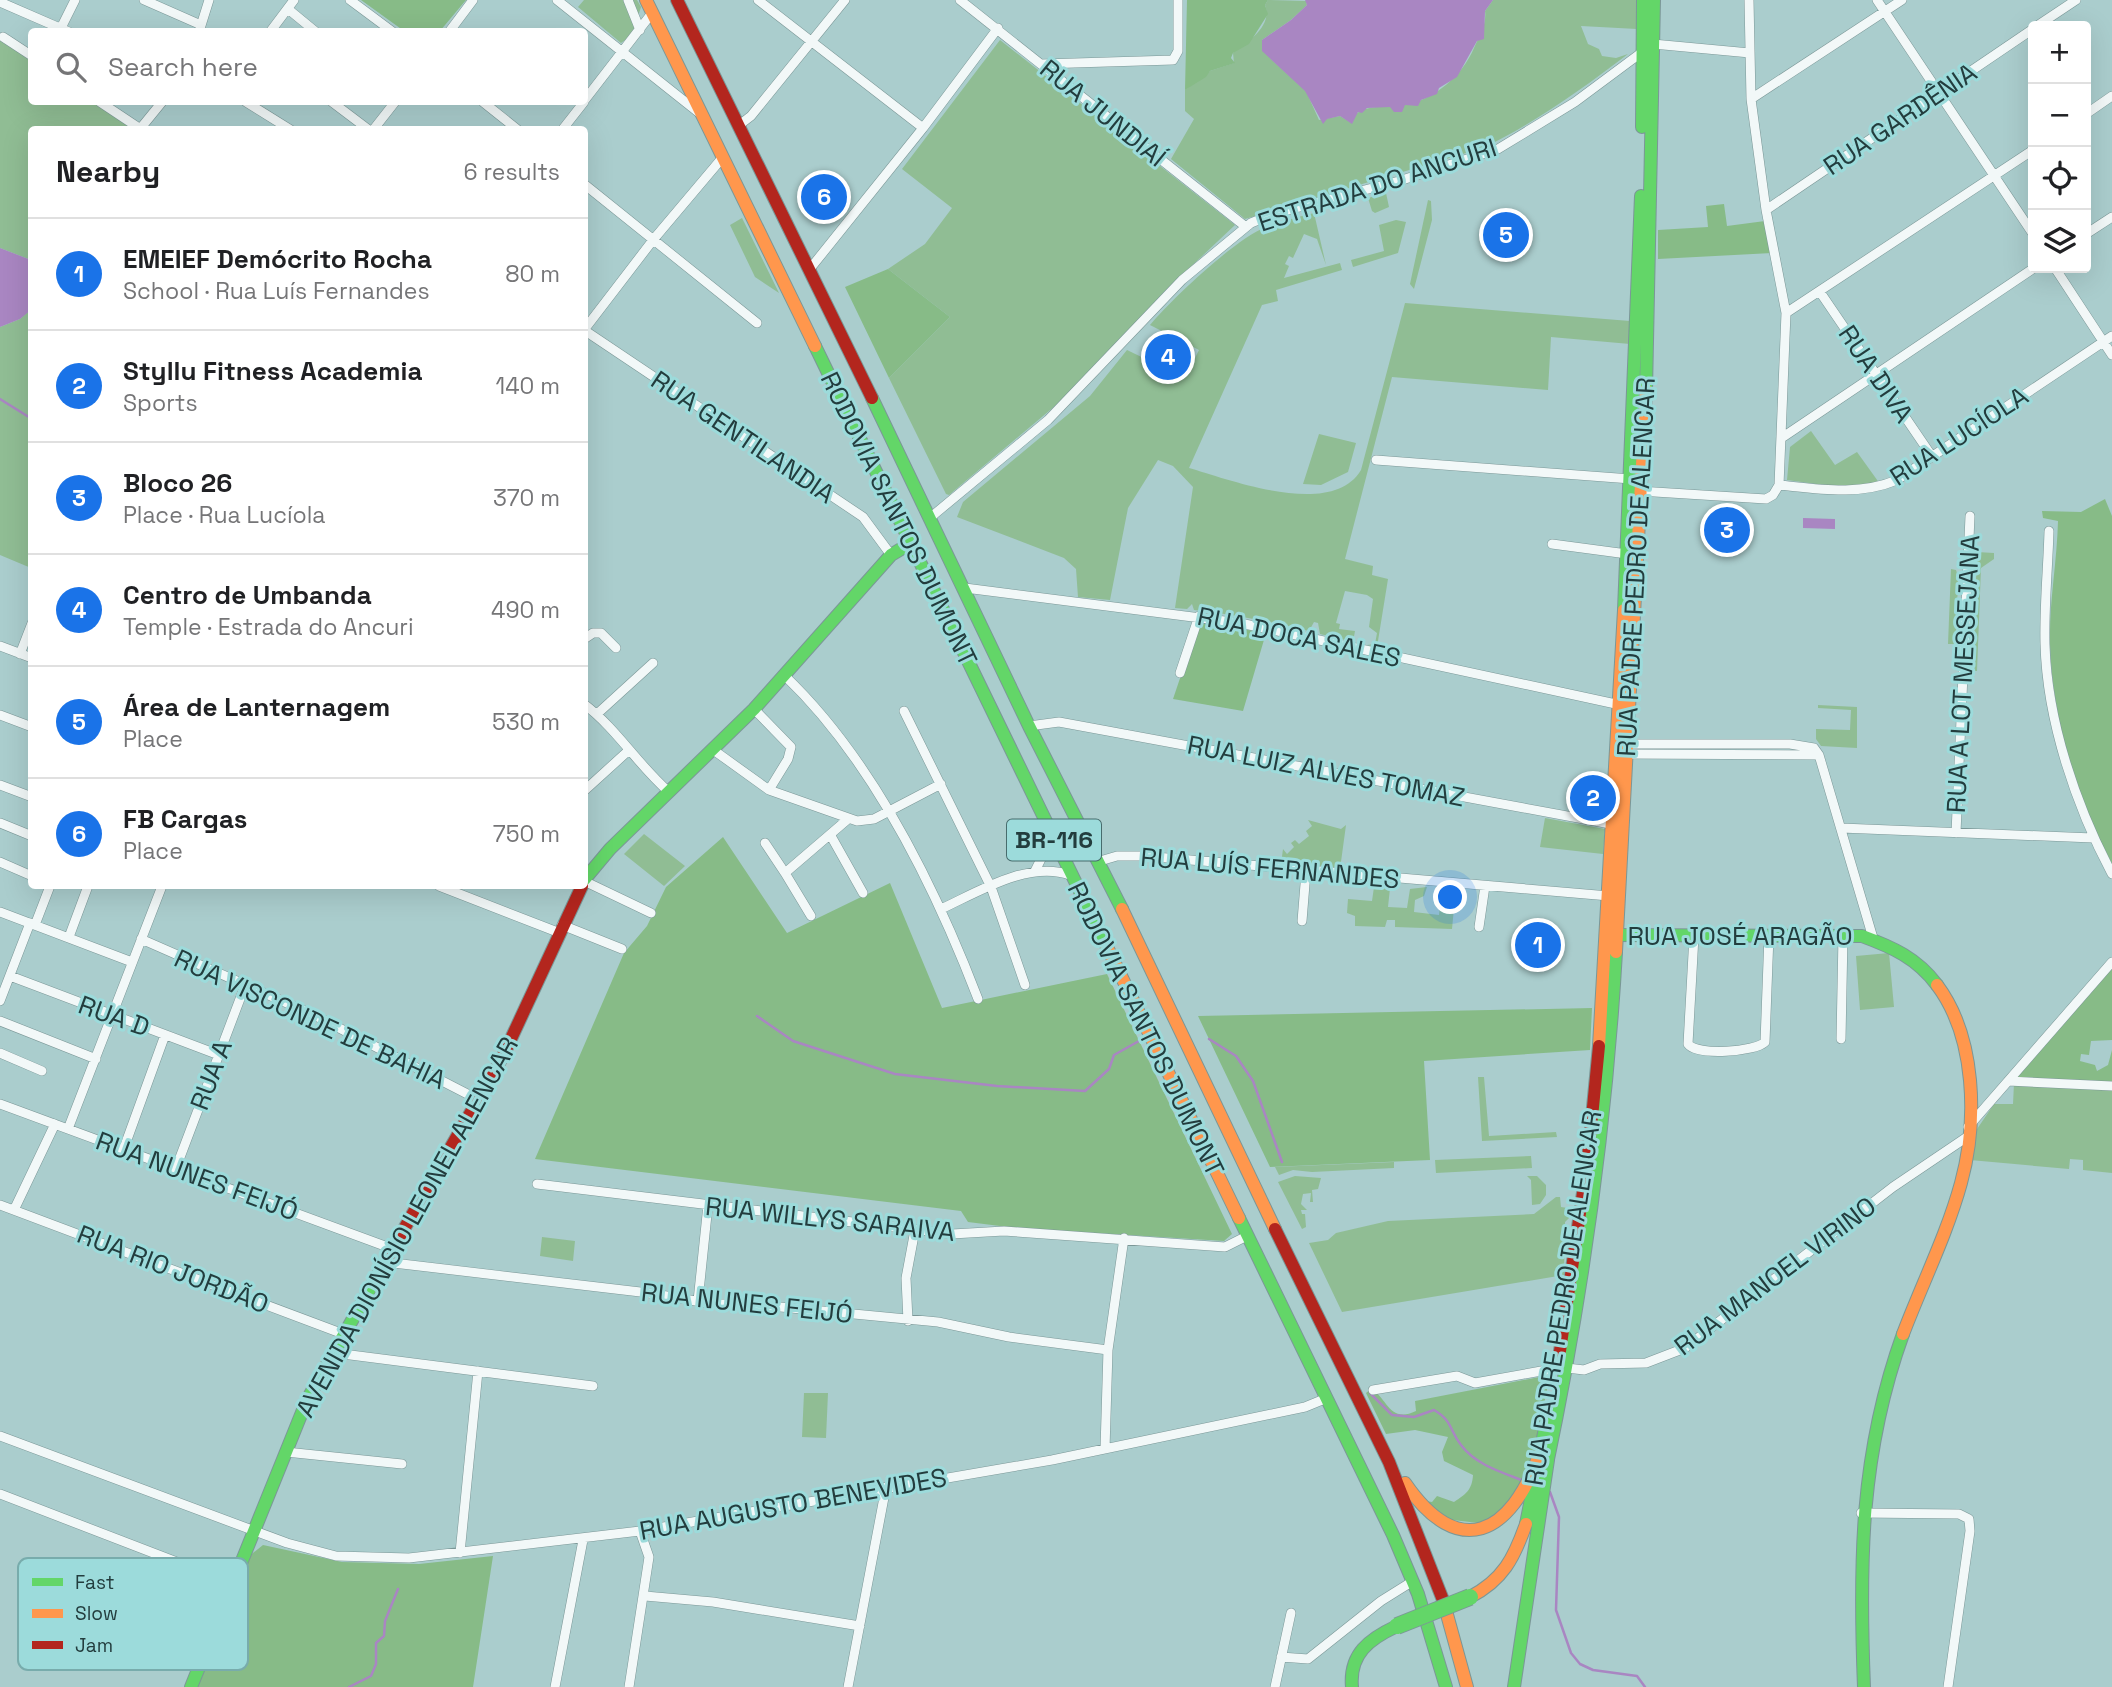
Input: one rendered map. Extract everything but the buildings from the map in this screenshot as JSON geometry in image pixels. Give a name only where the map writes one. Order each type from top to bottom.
[{"type":"main road","name":"RODOVIA SANTOS DUMONT","points":[[677,0],[808,271],[932,517],[1029,726],[1100,861],[1176,1027],[1389,1462],[1441,1592],[1467,1687]]},
{"type":"main road","name":"RUA PADRE PEDRO DE ALENCAR","points":[[1352,1687],[1350,1673],[1356,1654],[1375,1636],[1495,1585],[1508,1571],[1531,1517],[1562,1368],[1594,1158],[1604,1062],[1612,935],[1623,749],[1642,302],[1647,47],[1643,0]]},
{"type":"main road","name":"RUA PADRE PEDRO DE ALENCAR","points":[[1647,47],[1654,0]]},
{"type":"main road","name":"RODOVIA SANTOS DUMONT","points":[[649,7],[1327,1398],[1413,1581],[1446,1687]]},
{"type":"main road","name":"RUA PADRE PEDRO DE ALENCAR","points":[[1628,638],[1627,554],[1634,487]]},
{"type":"main road","name":"AVENIDA DIONÍSIO LEONEL ALENCAR","points":[[588,873],[754,709],[891,555],[911,543]]},
{"type":"main road","name":"RUA PADRE PEDRO DE ALENCAR","points":[[1612,935],[1609,896],[1618,825]]},
{"type":"main road","name":"AVENIDA DIONÍSIO LEONEL ALENCAR","points":[[245,1558],[307,1400],[518,1027],[580,889]]},
{"type":"main road","name":"RUA JOSÉ ARAGÃO","points":[[1612,935],[1873,938]]},
{"type":"main road","points":[[1864,1687],[1859,1589],[1861,1513],[1866,1469],[1881,1399],[1957,1195],[1968,1132],[1964,1043],[1952,1001],[1935,977],[1916,960],[1873,938]]},
{"type":"main road","points":[[1389,1462],[1431,1515],[1450,1526],[1477,1529],[1495,1524],[1512,1510],[1544,1458]]},
{"type":"main road","points":[[1514,1687],[1544,1458]]},
{"type":"main road","points":[[1434,1687],[1437,1653]]},
{"type":"main road","name":"AVENIDA DIONÍSIO LEONEL ALENCAR","points":[[191,1687],[198,1670]]},
{"type":"street","points":[[66,28],[75,0]]},
{"type":"street","points":[[144,0],[198,28]]},
{"type":"street","points":[[200,28],[209,0]]},
{"type":"street","points":[[350,0],[388,28]]},
{"type":"street","points":[[452,28],[473,0]]},
{"type":"street","points":[[557,0],[621,54],[704,116]]},
{"type":"street","points":[[628,0],[640,30]]},
{"type":"street","points":[[758,0],[809,43],[923,128]]},
{"type":"street","points":[[738,126],[751,116],[845,0]]},
{"type":"street","name":"RUA JUNDIAÍ","points":[[961,0],[1246,227]]},
{"type":"street","points":[[1042,64],[1169,62],[1178,51],[1178,0]]},
{"type":"street","points":[[1376,460],[1766,499],[1773,495],[1779,485],[1783,437],[1786,313],[1766,210],[1751,99],[1749,0]]},
{"type":"street","points":[[1877,0],[2028,226]]},
{"type":"street","points":[[1751,99],[1902,0]]},
{"type":"street","name":"RUA GARDÊNIA","points":[[2046,21],[2077,0]]},
{"type":"street","points":[[0,2],[60,28]]},
{"type":"street","points":[[273,28],[291,4],[312,28]]},
{"type":"street","points":[[588,96],[640,30],[649,7]]},
{"type":"street","points":[[808,271],[923,128],[998,28]]},
{"type":"street","name":"RUA GARDÊNIA","points":[[1766,210],[2028,33]]},
{"type":"street","points":[[3,37],[28,53]]},
{"type":"street","points":[[1647,47],[1750,53]]},
{"type":"street","name":"ESTRADA DO ANCURI","points":[[932,517],[1048,420],[1182,280],[1246,227],[1273,214],[1399,181],[1498,149],[1592,90],[1647,47]]},
{"type":"street","points":[[2091,111],[2112,96]]},
{"type":"street","points":[[105,105],[136,126]]},
{"type":"street","points":[[143,126],[160,105]]},
{"type":"street","points":[[251,105],[285,126]]},
{"type":"street","points":[[336,105],[365,126]]},
{"type":"street","points":[[374,126],[392,105]]},
{"type":"street","points":[[487,105],[512,126]]},
{"type":"street","points":[[565,126],[581,105]]},
{"type":"street","points":[[1786,313],[2028,153]]},
{"type":"street","points":[[588,326],[653,240],[723,157]]},
{"type":"street","points":[[588,187],[757,323]]},
{"type":"street","points":[[2091,231],[2112,217]]},
{"type":"street","points":[[1783,437],[2028,272]]},
{"type":"street","points":[[2059,273],[2108,339],[2112,355]]},
{"type":"street","name":"RUA DIVA","points":[[1821,292],[1931,455]]},
{"type":"street","name":"RUA GENTILANDIA","points":[[588,332],[863,517],[891,555]]},
{"type":"street","name":"RUA LUCÍOLA","points":[[1779,485],[1835,491],[1871,489],[1897,480],[2108,339]]},
{"type":"street","name":"RUA A LOT MESSEJANA","points":[[1956,833],[1970,516]]},
{"type":"street","points":[[2049,531],[2045,645],[2052,694],[2064,751],[2093,838],[2112,874]]},
{"type":"street","points":[[1552,544],[1627,554]]},
{"type":"street","name":"RUA DOCA SALES","points":[[965,588],[1199,616],[1625,706]]},
{"type":"street","points":[[1180,673],[1199,616]]},
{"type":"street","points":[[20,654],[28,633]]},
{"type":"street","points":[[588,636],[601,633],[617,648]]},
{"type":"street","points":[[0,646],[28,657]]},
{"type":"street","points":[[597,714],[653,663]]},
{"type":"street","points":[[785,676],[810,701],[889,811],[941,909],[978,999]]},
{"type":"street","points":[[588,707],[669,792]]},
{"type":"street","points":[[754,709],[792,748],[769,790]]},
{"type":"street","points":[[904,711],[990,887],[1025,985]]},
{"type":"street","points":[[0,715],[28,726]]},
{"type":"street","name":"RUA LUIZ ALVES TOMAZ","points":[[1029,726],[1059,722],[1618,825]]},
{"type":"street","points":[[1623,749],[1790,748],[1819,755],[1873,938]]},
{"type":"street","points":[[712,749],[769,790],[819,806],[848,819],[865,822],[940,784]]},
{"type":"street","points":[[588,787],[628,751]]},
{"type":"street","points":[[0,785],[28,796]]},
{"type":"street","points":[[785,873],[848,819]]},
{"type":"street","points":[[0,823],[28,834]]},
{"type":"street","points":[[1035,871],[1046,844],[1048,827]]},
{"type":"street","points":[[1841,828],[2093,838]]},
{"type":"street","points":[[831,836],[863,893]]},
{"type":"street","points":[[765,843],[811,916]]},
{"type":"street","name":"RUA LUÍS FERNANDES","points":[[1100,861],[1117,856],[1143,856],[1609,896]]},
{"type":"street","points":[[0,862],[28,874]]},
{"type":"street","points":[[941,909],[1035,871],[1055,871],[1072,876]]},
{"type":"street","points":[[1302,921],[1306,872]]},
{"type":"street","points":[[588,876],[651,913]]},
{"type":"street","points":[[1479,927],[1485,886]]},
{"type":"street","points":[[0,1001],[3,985],[10,976],[49,889]]},
{"type":"street","points":[[69,937],[87,889]]},
{"type":"street","points":[[68,1129],[161,889]]},
{"type":"street","points":[[448,889],[622,949]]},
{"type":"street","points":[[0,912],[132,962]]},
{"type":"street","points":[[1694,936],[1688,1044],[1695,1051],[1727,1051],[1762,1045],[1765,1033],[1769,935]]},
{"type":"street","points":[[1841,1039],[1843,936]]},
{"type":"street","name":"RUA VISCONDE DE BAHIA","points":[[141,939],[246,983],[387,1051],[479,1100]]},
{"type":"street","name":"RUA MANOEL VIRINO","points":[[1373,1390],[1457,1376],[1475,1382],[1562,1368],[1584,1370],[1600,1364],[1646,1363],[1685,1348],[1968,1132],[2008,1081],[2112,962]]},
{"type":"street","name":"RUA D","points":[[10,976],[219,1055]]},
{"type":"street","name":"RUA A","points":[[176,1168],[246,983]]},
{"type":"street","points":[[0,1021],[96,1059]]},
{"type":"street","points":[[124,1148],[165,1035]]},
{"type":"street","points":[[0,1053],[42,1071]]},
{"type":"street","points":[[2008,1081],[2112,1086]]},
{"type":"street","name":"RUA NUNES FEIJÓ","points":[[0,1104],[176,1168],[389,1256],[698,1301],[955,1324],[1009,1337],[1108,1350]]},
{"type":"street","points":[[14,1210],[55,1124]]},
{"type":"street","name":"RUA WILLYS SARAIVA","points":[[537,1184],[952,1234],[996,1231],[1225,1247],[1247,1236]]},
{"type":"street","name":"RUA RIO JORDÃO","points":[[0,1205],[346,1335]]},
{"type":"street","points":[[698,1301],[708,1205]]},
{"type":"street","points":[[908,1321],[906,1278],[915,1230]]},
{"type":"street","points":[[1104,1449],[1108,1350],[1124,1238]]},
{"type":"street","points":[[335,1353],[593,1386]]},
{"type":"street","points":[[460,1553],[478,1371]]},
{"type":"street","name":"RUA AUGUSTO BENEVIDES","points":[[0,1436],[255,1534],[346,1557],[409,1558],[640,1531],[1104,1449],[1305,1407],[1327,1398]]},
{"type":"street","points":[[286,1452],[402,1464]]},
{"type":"street","points":[[848,1687],[886,1487]]},
{"type":"street","points":[[0,1494],[166,1558]]},
{"type":"street","points":[[1861,1513],[1959,1514],[1969,1519],[1970,1531],[1948,1687]]},
{"type":"street","points":[[629,1687],[649,1557],[640,1531]]},
{"type":"street","points":[[555,1687],[583,1539]]},
{"type":"street","points":[[1281,1657],[1308,1660],[1381,1601],[1413,1581]]},
{"type":"street","points":[[645,1595],[713,1602],[860,1626]]},
{"type":"street","points":[[1275,1687],[1291,1613]]},
{"type":"green space","points":[[361,0],[466,0],[443,28],[400,28]]},
{"type":"green space","points":[[584,0],[637,0],[641,7],[632,35],[621,43],[578,7]]},
{"type":"green space","points":[[1187,0],[1268,0],[1265,5],[1268,14],[1249,44],[1233,53],[1231,58],[1235,63],[1210,71],[1206,77],[1185,90]]},
{"type":"green space","points":[[1268,0],[1306,1],[1307,5],[1291,20],[1262,40],[1271,59],[1306,91],[1319,120],[1340,116],[1352,123],[1353,117],[1364,109],[1416,102],[1446,85],[1469,58],[1482,30],[1485,11],[1493,0],[1638,0],[1637,29],[1581,26],[1588,44],[1599,49],[1602,56],[1616,58],[1628,54],[1558,105],[1483,148],[1245,219],[1171,159],[1194,119],[1185,111],[1185,90],[1210,71],[1234,63],[1233,53],[1252,39],[1262,27]]},
{"type":"green space","points":[[0,38],[28,57],[28,105],[97,105],[129,126],[28,126],[28,259],[0,248]]},
{"type":"green space","points":[[1000,40],[1235,225],[1164,292],[1068,395],[949,495],[946,494],[889,378],[950,317],[888,269],[925,244],[952,208],[902,169]]},
{"type":"green space","points":[[1386,193],[1389,207],[1375,213],[1368,198]]},
{"type":"green space","points":[[1428,200],[1431,201],[1432,220],[1414,289],[1410,284]]},
{"type":"green space","points":[[1724,204],[1727,226],[1765,221],[1772,253],[1658,259],[1658,230],[1708,227],[1706,206]]},
{"type":"green space","points":[[1314,213],[1326,265],[1317,239],[1304,234],[1293,258],[1289,256],[1285,264],[1289,266],[1284,278],[1340,263],[1342,270],[1276,290],[1278,301],[1262,305],[1189,468],[1280,492],[1328,492],[1347,484],[1361,470],[1405,303],[1630,321],[1630,344],[1551,337],[1548,390],[1392,377],[1345,559],[1373,566],[1372,575],[1388,579],[1377,647],[1367,645],[1375,644],[1377,633],[1369,627],[1373,599],[1367,595],[1345,591],[1336,623],[1340,624],[1339,629],[1355,631],[1353,642],[1320,634],[1318,623],[1314,622],[1309,631],[1194,610],[1192,604],[1187,609],[1175,608],[1193,487],[1173,466],[1158,460],[1128,508],[1110,600],[1078,597],[1076,569],[1064,558],[957,517],[963,502],[1090,396],[1127,350],[1185,378],[1199,350],[1150,325],[1188,286],[1238,244],[1266,227]]},
{"type":"green space","points":[[742,218],[779,293],[755,277],[730,225]]},
{"type":"green space","points":[[1396,220],[1406,222],[1398,253],[1353,267],[1351,260],[1384,251],[1379,225]]},
{"type":"green space","points":[[888,269],[950,317],[889,378],[845,287]]},
{"type":"green space","points":[[28,312],[28,567],[0,555],[0,327],[20,319]]},
{"type":"green space","points":[[1811,431],[1835,465],[1857,452],[1880,484],[1831,486],[1787,480],[1790,447]]},
{"type":"green space","points":[[1319,434],[1356,443],[1348,472],[1321,485],[1303,484]]},
{"type":"green space","points":[[2105,499],[2112,516],[2112,864],[2088,813],[2061,729],[2050,644],[2058,521],[2043,518],[2042,511],[2081,512]]},
{"type":"green space","points":[[1977,552],[1994,553],[1994,559],[1981,568],[1977,671],[1973,671]]},
{"type":"green space","points":[[1951,569],[1956,570],[1958,576],[1956,644],[1948,644]]},
{"type":"green space","points":[[1199,622],[1266,633],[1243,711],[1173,699]]},
{"type":"green space","points":[[1818,705],[1857,707],[1857,748],[1821,746],[1816,739],[1816,729],[1850,730],[1851,710],[1818,708]]},
{"type":"green space","points":[[1545,818],[1605,829],[1603,854],[1540,847]]},
{"type":"green space","points":[[1308,820],[1341,829],[1346,825],[1340,869],[1281,864],[1283,849],[1287,854],[1294,847],[1291,843],[1295,840],[1299,844],[1309,836],[1306,831],[1312,826]]},
{"type":"green space","points":[[644,834],[685,866],[664,886],[624,854]]},
{"type":"green space","points":[[723,837],[787,933],[890,883],[942,1008],[1107,974],[1232,1234],[1224,1241],[1016,1228],[968,1222],[961,1211],[535,1159],[624,953],[647,926],[666,887]]},
{"type":"green space","points":[[1374,887],[1390,888],[1388,907],[1407,908],[1410,889],[1427,887],[1424,896],[1415,900],[1414,912],[1439,915],[1440,906],[1454,908],[1452,929],[1395,927],[1395,920],[1387,920],[1385,927],[1355,926],[1355,916],[1347,913],[1348,899],[1372,901]]},
{"type":"green space","points":[[1889,953],[1894,1007],[1860,1010],[1856,956]]},
{"type":"green space","points":[[2112,967],[2112,1040],[2091,1041],[2089,1055],[2081,1054],[2080,1061],[2095,1065],[2097,1071],[2108,1065],[2112,1050],[2112,1084],[2012,1079]]},
{"type":"green space","points":[[1592,1008],[1590,1050],[1424,1061],[1430,1160],[1270,1167],[1198,1016]]},
{"type":"green space","points":[[1478,1077],[1484,1077],[1489,1136],[1556,1132],[1557,1137],[1482,1141]]},
{"type":"green space","points":[[2014,1083],[2112,1088],[2112,1173],[2083,1170],[2083,1160],[2070,1159],[2069,1169],[1970,1160],[1973,1135],[1994,1104],[2013,1104]]},
{"type":"green space","points":[[1531,1156],[1532,1168],[1436,1173],[1435,1160]]},
{"type":"green space","points":[[1394,1162],[1394,1168],[1312,1172],[1293,1170],[1279,1175],[1275,1167]]},
{"type":"green space","points":[[1295,1176],[1321,1178],[1318,1189],[1312,1190],[1313,1202],[1310,1202],[1311,1193],[1303,1194],[1301,1204],[1307,1210],[1301,1210],[1302,1214],[1305,1214],[1306,1227],[1302,1229],[1278,1182]]},
{"type":"green space","points":[[1527,1176],[1537,1176],[1546,1185],[1546,1195],[1540,1204],[1532,1205],[1531,1180]]},
{"type":"green space","points":[[1556,1197],[1560,1197],[1561,1207],[1574,1209],[1574,1213],[1565,1222],[1564,1275],[1342,1312],[1309,1243],[1328,1240],[1336,1233],[1388,1221],[1534,1214]]},
{"type":"green space","points":[[542,1237],[575,1241],[573,1261],[540,1256]]},
{"type":"green space","points":[[1550,1375],[1536,1444],[1519,1496],[1487,1524],[1444,1519],[1426,1501],[1432,1502],[1437,1496],[1454,1502],[1470,1488],[1473,1475],[1444,1461],[1442,1452],[1448,1437],[1415,1430],[1386,1434],[1366,1393],[1371,1389],[1394,1412],[1407,1414],[1416,1411],[1415,1401]]},
{"type":"green space","points":[[804,1393],[828,1393],[826,1438],[802,1437]]},
{"type":"green space","points":[[263,1545],[342,1562],[419,1564],[493,1556],[473,1687],[196,1687],[203,1670],[248,1670],[248,1557]]},
{"type":"shaded area","points":[[1305,0],[1493,0],[1485,11],[1484,39],[1477,41],[1457,77],[1439,88],[1437,94],[1421,100],[1418,106],[1405,105],[1402,112],[1394,112],[1390,107],[1367,108],[1362,113],[1358,112],[1352,124],[1340,116],[1327,119],[1323,124],[1305,91],[1262,51],[1262,40],[1291,20],[1307,5]]},
{"type":"shaded area","points":[[0,248],[28,259],[28,312],[20,319],[0,327]]},
{"type":"shaded area","points":[[1803,518],[1835,519],[1835,529],[1803,528]]},
{"type":"waterway","points":[[0,399],[28,416]]},
{"type":"waterway","points":[[757,1016],[793,1041],[895,1074],[997,1086],[1085,1091],[1109,1069],[1114,1055],[1139,1041]]},
{"type":"waterway","points":[[1209,1039],[1236,1056],[1253,1081],[1282,1162]]},
{"type":"waterway","points":[[1370,1393],[1392,1415],[1414,1417],[1434,1410],[1445,1418],[1457,1440],[1474,1458],[1524,1481]]},
{"type":"waterway","points":[[1550,1492],[1559,1517],[1556,1610],[1571,1653],[1580,1664],[1593,1670],[1637,1676],[1645,1687]]},
{"type":"waterway","points":[[349,1687],[371,1676],[376,1664],[376,1643],[384,1636],[385,1621],[398,1589]]},
{"type":"traffic: fast","points":[[1642,127],[1643,0]]},
{"type":"traffic: fast","points":[[1646,390],[1654,0]]},
{"type":"traffic: fast","points":[[1624,610],[1641,196]]},
{"type":"traffic: fast","points":[[815,346],[1106,945]]},
{"type":"traffic: fast","points":[[872,398],[1029,726],[1122,909]]},
{"type":"traffic: fast","points":[[588,875],[610,849],[754,709],[891,555],[911,543]]},
{"type":"traffic: fast","points":[[1607,935],[1862,936],[1903,954],[1937,985]]},
{"type":"traffic: fast","points":[[1546,1469],[1571,1341],[1591,1212],[1606,1083],[1616,952]]},
{"type":"traffic: fast","points":[[1239,1218],[1393,1535],[1418,1594],[1446,1687]]},
{"type":"traffic: fast","points":[[243,1558],[307,1400],[380,1271]]},
{"type":"traffic: fast","points":[[1864,1687],[1863,1552],[1870,1465],[1889,1378],[1903,1334]]},
{"type":"traffic: fast","points":[[1526,1524],[1546,1423]]},
{"type":"traffic: fast","points":[[1514,1687],[1548,1460]]},
{"type":"traffic: fast","points":[[1397,1626],[1470,1597]]},
{"type":"traffic: fast","points":[[1352,1687],[1354,1665],[1363,1649],[1378,1636],[1397,1626]]},
{"type":"traffic: fast","points":[[191,1687],[198,1670]]},
{"type":"traffic: slow","points":[[646,0],[815,346]]},
{"type":"traffic: slow","points":[[1616,952],[1646,390]]},
{"type":"traffic: slow","points":[[1599,1046],[1624,610]]},
{"type":"traffic: slow","points":[[1122,909],[1275,1229]]},
{"type":"traffic: slow","points":[[1106,945],[1239,1218]]},
{"type":"traffic: slow","points":[[1903,1334],[1955,1202],[1970,1133],[1970,1080],[1966,1054],[1960,1029],[1937,985]]},
{"type":"traffic: slow","points":[[1405,1483],[1425,1508],[1445,1523],[1464,1530],[1482,1528],[1499,1519],[1514,1504],[1539,1455]]},
{"type":"traffic: slow","points":[[1470,1597],[1491,1583],[1506,1567],[1526,1524]]},
{"type":"traffic: slow","points":[[1443,1600],[1467,1687]]},
{"type":"traffic: jam","points":[[677,0],[872,398]]},
{"type":"traffic: jam","points":[[380,1271],[503,1056],[581,889]]},
{"type":"traffic: jam","points":[[1560,1351],[1588,1158],[1599,1046]]},
{"type":"traffic: jam","points":[[1275,1229],[1389,1462],[1443,1600]]},
{"type":"place","name":"FB Cargas","points":[[824,197]]},
{"type":"place","name":"Área de Lanternagem","points":[[1506,235]]},
{"type":"place","name":"Centro de Umbanda","points":[[1168,357]]},
{"type":"place","name":"Bloco 26","points":[[1727,530]]},
{"type":"place","name":"Styllu Fitness Academia","points":[[1593,798]]},
{"type":"place","name":"EMEIEF Demócrito Rocha","points":[[1538,945]]}]
